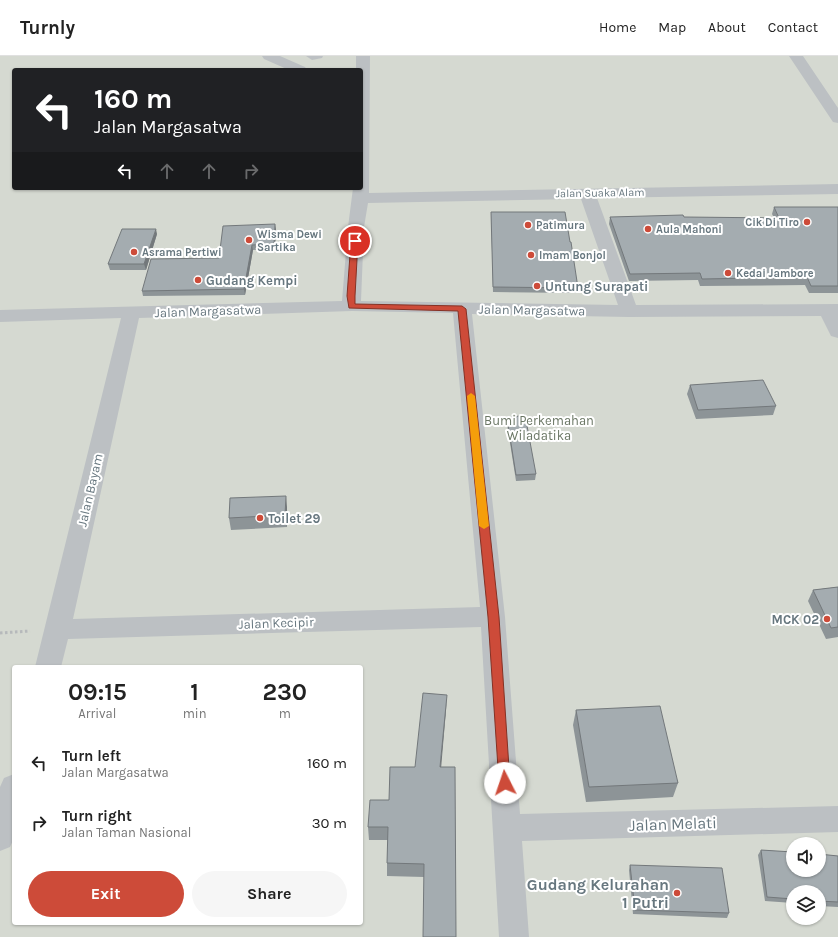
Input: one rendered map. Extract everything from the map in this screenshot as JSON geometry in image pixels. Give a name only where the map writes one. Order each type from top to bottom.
[{"type":"street","points":[[269,56],[296,68]]},
{"type":"street","points":[[362,68],[363,56]]},
{"type":"street","points":[[796,56],[838,119]]},
{"type":"street","name":"Jalan Suaka Alam","points":[[361,198],[838,189]]},
{"type":"street","points":[[352,306],[351,296],[356,227],[361,190]]},
{"type":"street","points":[[587,193],[629,311]]},
{"type":"street","name":"Jalan Margasatwa","points":[[0,316],[352,306],[629,311],[833,310]]},
{"type":"street","points":[[462,309],[494,617],[514,937]]},
{"type":"street","points":[[833,310],[838,332]]},
{"type":"street","name":"Jalan Bayam","points":[[49,665],[131,313]]},
{"type":"street","name":"Jalan Kecipir","points":[[58,629],[494,617]]},
{"type":"street","points":[[0,837],[12,794]]},
{"type":"street","name":"Jalan Melati","points":[[508,828],[838,819]]},
{"type":"lane","points":[[310,56],[319,56]]},
{"type":"green space","name":"Bumi Perkemahan Wiladatika","points":[[0,56],[838,56],[838,937],[0,937]]},
{"type":"building","points":[[774,207],[838,207],[838,286],[811,286],[807,277],[702,279],[700,273],[630,274],[610,217],[683,215],[684,217],[779,218]]},
{"type":"building","points":[[491,212],[565,212],[578,288],[493,287]]},
{"type":"building","points":[[275,224],[274,244],[252,245],[244,289],[142,291],[151,259],[219,258],[223,226]]},
{"type":"building","name":"Asrama Pertiwi","points":[[122,229],[156,229],[144,264],[108,264]]},
{"type":"building","points":[[763,380],[776,406],[698,410],[690,385]]},
{"type":"building","points":[[525,415],[536,474],[516,475],[507,418]]},
{"type":"building","points":[[286,496],[285,515],[229,518],[230,498]]},
{"type":"building","points":[[838,587],[838,627],[831,628],[813,590]]},
{"type":"building","points":[[423,693],[447,695],[440,767],[455,767],[456,937],[423,937],[424,864],[387,863],[388,827],[368,827],[370,800],[389,800],[390,767],[415,767]]},
{"type":"building","points":[[660,706],[678,783],[589,787],[576,710]]},
{"type":"building","points":[[761,850],[786,852],[786,877],[826,877],[826,855],[838,856],[838,902],[826,901],[826,885],[786,885],[786,898],[767,897]]},
{"type":"building","name":"Gudang Kelurahan 1 Putri","points":[[630,865],[722,868],[729,913],[635,910]]},
{"type":"slow traffic","points":[[471,396],[484,526]]},
{"type":"place","name":"Cik Di Tiro","points":[[807,222]]},
{"type":"place","name":"Patimura","points":[[528,225]]},
{"type":"place","name":"Aula Mahoni","points":[[648,229]]},
{"type":"place","name":"Wisma Dewi Sartika","points":[[249,240]]},
{"type":"place","name":"Asrama Pertiwi","points":[[134,252]]},
{"type":"place","name":"Imam Bonjol","points":[[531,255]]},
{"type":"place","name":"Kedai Jambore","points":[[728,273]]},
{"type":"place","name":"Gudang Kempi","points":[[198,280]]},
{"type":"place","name":"Untung Surapati","points":[[537,286]]},
{"type":"place","name":"Toilet 29","points":[[260,518]]},
{"type":"place","name":"MCK 02","points":[[827,619]]},
{"type":"place","name":"Gudang Kelurahan 1 Putri","points":[[677,893]]},
{"type":"route","points":[[355,241],[351,296],[352,306],[462,309],[494,617],[505,783]]}]
